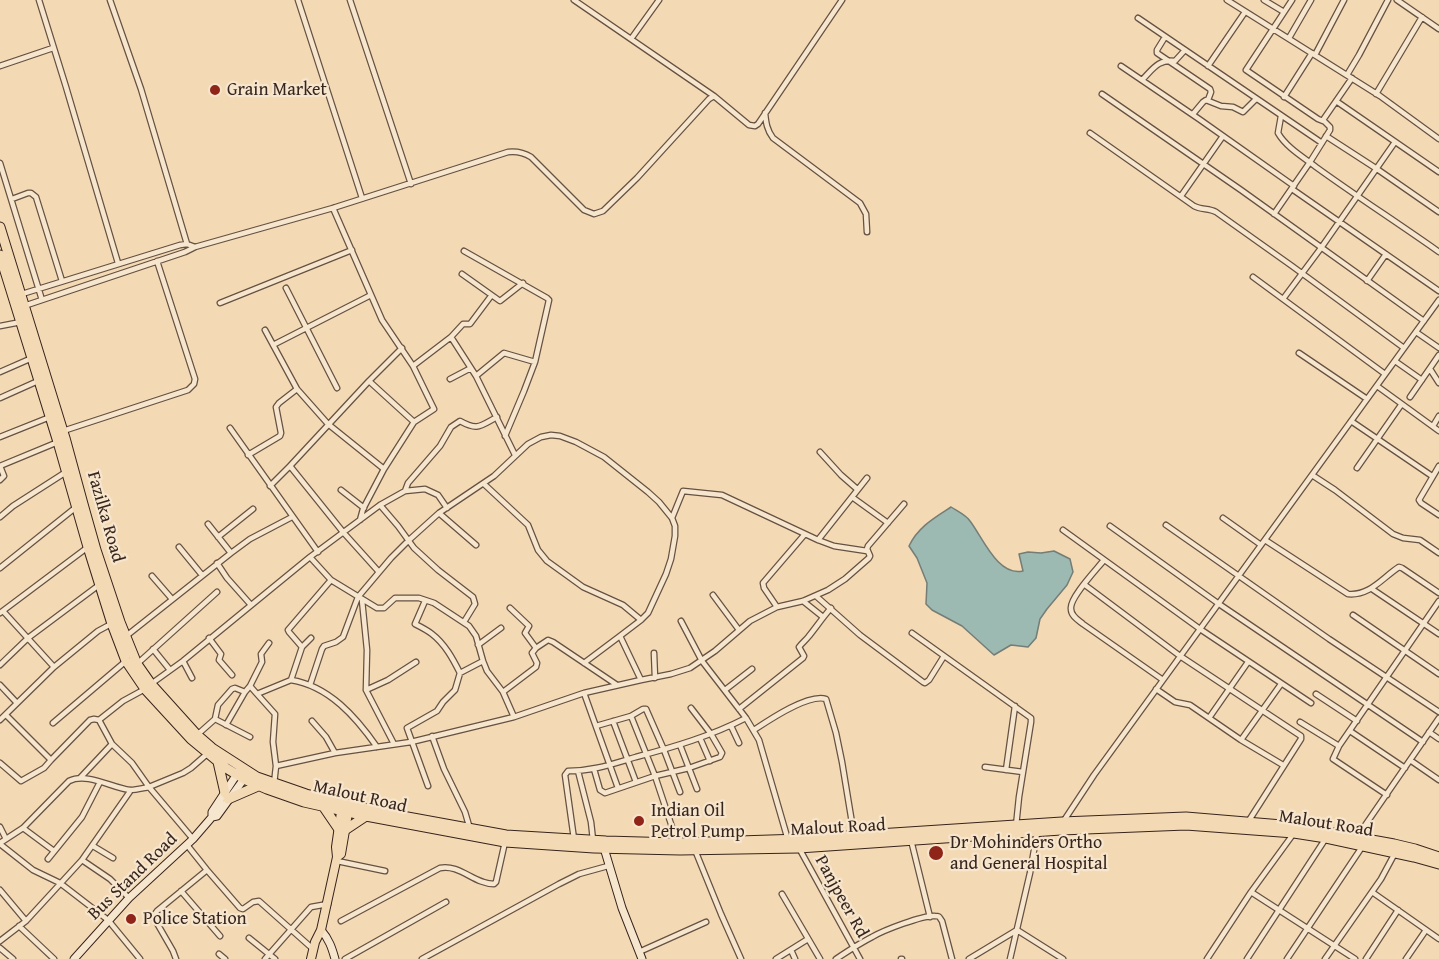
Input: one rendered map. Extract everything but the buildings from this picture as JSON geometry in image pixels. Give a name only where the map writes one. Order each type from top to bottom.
[{"type":"highway","name":"Fazilka Road","points":[[0,227],[17,296]]},
{"type":"highway","name":"Fazilka Road","points":[[0,255],[21,307],[60,436],[125,637],[136,664],[148,686],[197,735],[243,773]]},
{"type":"highway","name":"Fazilka Road","points":[[21,307],[21,322],[50,417],[60,436],[66,472],[87,547],[126,661],[191,740],[218,762],[243,773]]},
{"type":"highway","points":[[218,762],[226,796],[258,786]]},
{"type":"highway","name":"Malout Road","points":[[243,773],[366,816],[506,835],[593,840],[696,850],[799,848],[1037,832],[1062,826],[1186,818],[1294,826],[1357,837],[1415,853],[1439,864]]},
{"type":"highway","name":"Malout Road","points":[[243,773],[258,786],[304,802],[345,807],[505,842],[604,848],[679,847],[1016,826],[1186,825],[1294,833],[1395,853],[1439,856]]},
{"type":"highway","points":[[323,806],[342,829],[366,816]]},
{"type":"main road","name":"Bus Stand Road","points":[[74,959],[129,898],[190,842],[212,817],[212,812],[243,773]]},
{"type":"main road","points":[[311,959],[328,904],[337,859],[341,854],[345,807]]},
{"type":"main road","points":[[604,848],[608,866],[640,956]]},
{"type":"main road","points":[[321,930],[328,938],[335,959]]},
{"type":"street","points":[[39,0],[118,263]]},
{"type":"street","points":[[110,0],[144,99],[187,244]]},
{"type":"street","points":[[298,0],[362,198]]},
{"type":"street","points":[[350,0],[411,183]]},
{"type":"street","points":[[574,0],[714,96],[752,126],[758,124],[842,0]]},
{"type":"street","points":[[631,39],[659,0]]},
{"type":"street","points":[[1227,0],[1349,76],[1439,139]]},
{"type":"street","points":[[1264,0],[1284,12]]},
{"type":"street","points":[[1274,214],[1330,128],[1246,70],[1292,0]]},
{"type":"street","points":[[1289,38],[1311,0]]},
{"type":"street","points":[[1284,97],[1313,54],[1344,0]]},
{"type":"street","points":[[1323,121],[1336,101],[1388,0]]},
{"type":"street","points":[[1397,0],[1439,29]]},
{"type":"street","points":[[1208,66],[1245,12]]},
{"type":"street","points":[[1376,94],[1422,17]]},
{"type":"street","points":[[1138,18],[1322,143]]},
{"type":"street","points":[[1165,37],[1156,51],[1210,89],[1208,100],[1203,102],[1193,114]]},
{"type":"street","points":[[0,66],[53,48]]},
{"type":"street","points":[[1142,80],[1160,63],[1167,60],[1175,61],[1185,50]]},
{"type":"street","points":[[1121,66],[1193,114],[1340,222],[1439,291]]},
{"type":"street","points":[[1102,94],[1424,321]]},
{"type":"street","points":[[21,307],[195,247],[333,208],[508,152],[517,151],[531,157],[584,210],[590,214],[598,214],[624,192],[714,96]]},
{"type":"street","points":[[1208,100],[1221,106],[1233,106],[1243,112],[1256,99]]},
{"type":"street","points":[[1336,101],[1439,172]]},
{"type":"street","points":[[765,113],[767,127],[773,138],[860,203],[866,214],[867,232]]},
{"type":"street","points":[[1281,116],[1279,135],[1294,150],[1439,252]]},
{"type":"street","points":[[1090,133],[1197,208],[1212,210],[1404,348]]},
{"type":"street","points":[[1181,196],[1223,136]]},
{"type":"street","points":[[1326,136],[1439,212]]},
{"type":"street","points":[[1283,299],[1395,142]]},
{"type":"street","points":[[0,163],[42,300]]},
{"type":"street","points":[[12,199],[28,193],[34,195],[62,281]]},
{"type":"street","points":[[333,208],[386,328],[413,366],[434,410],[414,422],[384,469],[360,520]]},
{"type":"street","points":[[17,296],[180,245],[187,244],[195,247]]},
{"type":"street","points":[[220,303],[352,250]]},
{"type":"street","points":[[464,252],[549,300],[535,362],[505,436]]},
{"type":"street","points":[[1367,281],[1386,254]]},
{"type":"street","points":[[0,480],[4,476],[0,466],[60,436],[188,390],[194,384],[195,379],[157,261]]},
{"type":"street","points":[[462,274],[501,301],[523,284]]},
{"type":"street","points":[[1253,277],[1385,374]]},
{"type":"street","points":[[286,288],[337,388]]},
{"type":"street","points":[[273,345],[371,295]]},
{"type":"street","points":[[413,366],[452,337],[463,324],[470,324],[491,296]]},
{"type":"street","points":[[1062,826],[1094,775],[1439,300]]},
{"type":"street","points":[[0,326],[21,322]]},
{"type":"street","points":[[265,330],[297,388],[328,424],[384,469]]},
{"type":"street","points":[[1416,332],[1439,348]]},
{"type":"street","points":[[452,337],[476,376],[515,455]]},
{"type":"street","points":[[270,486],[402,348]]},
{"type":"street","points":[[476,376],[504,353],[535,362]]},
{"type":"street","points":[[1299,353],[1367,399]]},
{"type":"street","points":[[1410,398],[1439,355]]},
{"type":"street","points":[[0,372],[32,358]]},
{"type":"street","points":[[1395,360],[1422,380]]},
{"type":"street","points":[[450,379],[471,368]]},
{"type":"street","points":[[1430,369],[1439,383]]},
{"type":"street","points":[[0,398],[38,381]]},
{"type":"street","points":[[369,381],[414,422]]},
{"type":"street","points":[[1377,387],[1439,431]]},
{"type":"street","points":[[248,455],[280,436],[276,407],[297,388]]},
{"type":"street","points":[[1357,468],[1401,405]]},
{"type":"street","points":[[1433,426],[1439,416]]},
{"type":"street","points":[[0,437],[50,417]]},
{"type":"street","points":[[405,492],[408,483],[440,446],[452,425],[460,421],[476,428],[497,417]]},
{"type":"street","points":[[1351,421],[1432,476]]},
{"type":"street","points":[[230,428],[318,552]]},
{"type":"street","points":[[310,685],[322,649],[342,637],[360,598],[379,572],[408,541],[439,513],[494,476],[528,444],[551,435],[576,442],[604,457],[659,502],[672,518],[675,526],[671,559],[648,613],[584,663]]},
{"type":"street","points":[[820,452],[857,489]]},
{"type":"street","points":[[290,466],[343,532],[379,572]]},
{"type":"street","points":[[1439,466],[1419,500],[1439,515]]},
{"type":"street","points":[[0,517],[66,472]]},
{"type":"street","points":[[1312,475],[1393,534],[1420,540],[1439,553]]},
{"type":"street","points":[[818,540],[867,478]]},
{"type":"street","points":[[484,484],[528,525],[538,550],[547,561],[583,587],[623,605],[641,620]]},
{"type":"street","points":[[0,763],[21,781],[44,768],[90,720],[99,720],[183,661],[310,556],[380,505],[405,492],[428,489],[438,495],[447,508]]},
{"type":"street","points":[[340,490],[364,508]]},
{"type":"street","points":[[672,518],[683,491],[722,495],[818,540],[834,546],[867,551]]},
{"type":"street","points":[[852,497],[888,523]]},
{"type":"street","points":[[276,766],[335,753],[411,742],[514,717],[584,693],[690,668],[756,617],[777,607],[816,596],[857,569],[870,556],[867,551],[868,546],[904,504]]},
{"type":"street","points":[[380,505],[408,541],[438,570],[473,597],[475,604],[464,622]]},
{"type":"street","points":[[0,568],[76,508]]},
{"type":"street","points":[[218,537],[253,509]]},
{"type":"street","points":[[439,513],[476,545]]},
{"type":"street","points":[[125,637],[250,539],[292,517]]},
{"type":"street","points":[[1223,518],[1261,545]]},
{"type":"street","points":[[208,524],[231,553]]},
{"type":"street","points":[[1166,525],[1386,678],[1439,712]]},
{"type":"street","points":[[1110,526],[1219,604],[1423,742]]},
{"type":"street","points":[[1063,530],[1200,629],[1311,703]]},
{"type":"street","points":[[777,607],[764,588],[763,582],[805,534]]},
{"type":"street","points":[[1265,540],[1344,592],[1353,595],[1371,589],[1399,567],[1439,593]]},
{"type":"street","points":[[54,668],[1,612],[87,547]]},
{"type":"street","points":[[178,547],[202,575]]},
{"type":"street","points":[[310,556],[331,580],[381,609],[399,597],[419,598],[434,603],[473,629],[487,671],[503,692],[514,717]]},
{"type":"street","points":[[1104,560],[1071,603],[1070,608],[1076,618],[1163,680]]},
{"type":"street","points":[[218,563],[227,578],[251,604]]},
{"type":"street","points":[[152,576],[172,599]]},
{"type":"street","points":[[302,647],[288,630],[331,580]]},
{"type":"street","points":[[0,665],[28,638],[99,585]]},
{"type":"street","points":[[1085,585],[1180,656],[1301,736],[1301,740],[1248,822]]},
{"type":"street","points":[[1371,589],[1439,634]]},
{"type":"street","points":[[136,664],[217,592]]},
{"type":"street","points":[[713,595],[739,630]]},
{"type":"street","points":[[816,596],[860,635],[925,683],[944,656]]},
{"type":"street","points":[[360,598],[367,650],[366,690],[394,744]]},
{"type":"street","points":[[425,601],[415,624],[439,639],[460,673],[455,690],[437,711],[407,728],[428,786]]},
{"type":"street","points":[[803,601],[823,616]]},
{"type":"street","points":[[1387,795],[1333,759],[1439,601]]},
{"type":"street","points":[[510,608],[530,626],[525,633],[536,648]]},
{"type":"street","points":[[739,709],[803,658],[799,647],[831,608]]},
{"type":"street","points":[[1353,615],[1439,674]]},
{"type":"street","points":[[681,621],[702,661],[746,718],[759,740],[788,840]]},
{"type":"street","points":[[0,720],[98,630],[112,624]]},
{"type":"street","points":[[478,645],[501,628]]},
{"type":"street","points":[[912,633],[1029,716],[1031,722],[1018,797],[1016,826]]},
{"type":"street","points":[[620,636],[640,680]]},
{"type":"street","points":[[209,638],[221,654],[219,660],[232,675]]},
{"type":"street","points":[[291,680],[302,647],[311,638]]},
{"type":"street","points":[[503,692],[536,667],[537,663],[532,653],[550,640],[617,685]]},
{"type":"street","points":[[226,725],[250,686],[262,662],[261,654],[269,643]]},
{"type":"street","points":[[153,649],[170,670]]},
{"type":"street","points":[[654,653],[655,678]]},
{"type":"street","points":[[53,723],[126,661]]},
{"type":"street","points":[[183,661],[192,678]]},
{"type":"street","points":[[366,690],[388,680],[416,662]]},
{"type":"street","points":[[460,673],[483,662]]},
{"type":"street","points":[[1209,718],[1248,662]]},
{"type":"street","points":[[724,690],[752,669]]},
{"type":"street","points":[[257,694],[291,680],[301,681],[325,693],[352,714],[377,747]]},
{"type":"street","points":[[1241,741],[1281,684]]},
{"type":"street","points":[[0,685],[17,704]]},
{"type":"street","points":[[250,686],[274,714],[273,742],[276,766],[274,784]]},
{"type":"street","points":[[197,735],[215,718],[218,705],[232,689],[235,688],[245,693]]},
{"type":"street","points":[[1156,689],[1175,702],[1190,705],[1241,741],[1283,765]]},
{"type":"street","points":[[584,693],[618,788]]},
{"type":"street","points":[[1316,694],[1357,721]]},
{"type":"street","points":[[754,730],[793,706],[820,697],[825,699],[836,733],[854,836]]},
{"type":"street","points":[[1006,770],[1015,706]]},
{"type":"street","points":[[594,769],[600,790],[605,793],[720,757],[722,753],[711,734],[691,708]]},
{"type":"street","points":[[596,726],[630,716],[643,709],[646,710],[680,792]]},
{"type":"street","points":[[6,715],[51,760]]},
{"type":"street","points":[[630,716],[655,776],[679,847]]},
{"type":"street","points":[[215,718],[250,737]]},
{"type":"street","points":[[574,839],[565,775],[568,771],[594,769],[664,750],[711,734],[746,718]]},
{"type":"street","points":[[1357,837],[1439,718]]},
{"type":"street","points":[[99,720],[112,744],[132,763],[190,842],[207,870],[240,908],[243,909],[259,901],[313,949]]},
{"type":"street","points":[[312,721],[326,737],[335,753]]},
{"type":"street","points":[[613,721],[636,782]]},
{"type":"street","points":[[1300,722],[1339,747]]},
{"type":"street","points":[[731,726],[739,743]]},
{"type":"street","points":[[1350,732],[1405,768]]},
{"type":"street","points":[[1429,732],[1439,739]]},
{"type":"street","points":[[432,736],[444,769],[465,812],[470,829]]},
{"type":"street","points":[[700,738],[710,761]]},
{"type":"street","points":[[80,778],[112,744]]},
{"type":"street","points":[[680,745],[697,789]]},
{"type":"street","points":[[140,959],[108,920],[60,883],[33,870],[0,844],[23,828],[69,781],[75,778],[131,790],[150,787],[183,773],[207,754]]},
{"type":"street","points":[[1410,760],[1439,780]]},
{"type":"street","points":[[985,767],[1023,772]]},
{"type":"street","points":[[578,771],[591,822],[593,840]]},
{"type":"street","points":[[48,859],[82,818],[100,782]]},
{"type":"street","points":[[0,941],[26,921],[82,860],[131,790]]},
{"type":"street","points":[[0,827],[6,839]]},
{"type":"street","points":[[23,828],[54,851]]},
{"type":"street","points":[[1010,959],[1037,832]]},
{"type":"street","points":[[1207,959],[1251,892],[1294,833]]},
{"type":"street","points":[[1247,959],[1326,838]]},
{"type":"street","points":[[911,840],[930,917]]},
{"type":"street","points":[[341,921],[440,868],[448,866],[482,882],[494,884],[505,842]]},
{"type":"street","points":[[93,846],[113,858]]},
{"type":"street","points":[[1287,959],[1363,846]]},
{"type":"street","name":"Panjpeer Rd","points":[[799,848],[860,959]]},
{"type":"street","points":[[696,850],[720,914],[741,959]]},
{"type":"street","points":[[1325,959],[1372,892],[1395,853]]},
{"type":"street","points":[[337,859],[385,871]]},
{"type":"street","points":[[82,860],[110,879],[129,898]]},
{"type":"street","points":[[422,959],[579,874],[608,866]]},
{"type":"street","points":[[176,959],[154,915],[207,870]]},
{"type":"street","points":[[0,890],[26,921]]},
{"type":"street","points":[[182,891],[220,936]]},
{"type":"street","points":[[1251,892],[1355,959]]},
{"type":"street","points":[[1372,892],[1439,939]]},
{"type":"street","points":[[782,894],[820,959]]},
{"type":"street","points":[[345,959],[446,902]]},
{"type":"street","points":[[267,957],[311,907],[328,904]]},
{"type":"street","points":[[1366,959],[1398,910]]},
{"type":"street","points":[[836,959],[884,931],[936,916],[942,921],[952,959]]},
{"type":"street","points":[[640,956],[706,922]]},
{"type":"street","points":[[19,926],[54,959]]},
{"type":"street","points":[[969,959],[1017,930]]},
{"type":"street","points":[[1017,930],[1063,959]]},
{"type":"street","points":[[1406,959],[1426,930]]},
{"type":"street","points":[[249,938],[267,957],[275,959]]},
{"type":"street","points":[[776,959],[808,939]]},
{"type":"street","points":[[0,948],[13,959]]},
{"type":"street","points":[[791,950],[795,959]]},
{"type":"street","points":[[219,954],[225,959]]},
{"type":"water","points":[[951,507],[968,519],[992,555],[1006,568],[1023,571],[1019,554],[1028,552],[1054,551],[1070,559],[1073,572],[1067,585],[1040,619],[1036,638],[1028,647],[1011,645],[994,655],[962,626],[932,610],[926,604],[927,583],[917,558],[909,546],[922,528]]},
{"type":"place","name":"Grain Market","points":[[215,90]]},
{"type":"place","name":"Indian Oil Petrol Pump","points":[[639,821]]},
{"type":"place","name":"Dr Mohinders Ortho and General Hospital","points":[[936,853]]},
{"type":"place","name":"Police Station","points":[[131,919]]}]
